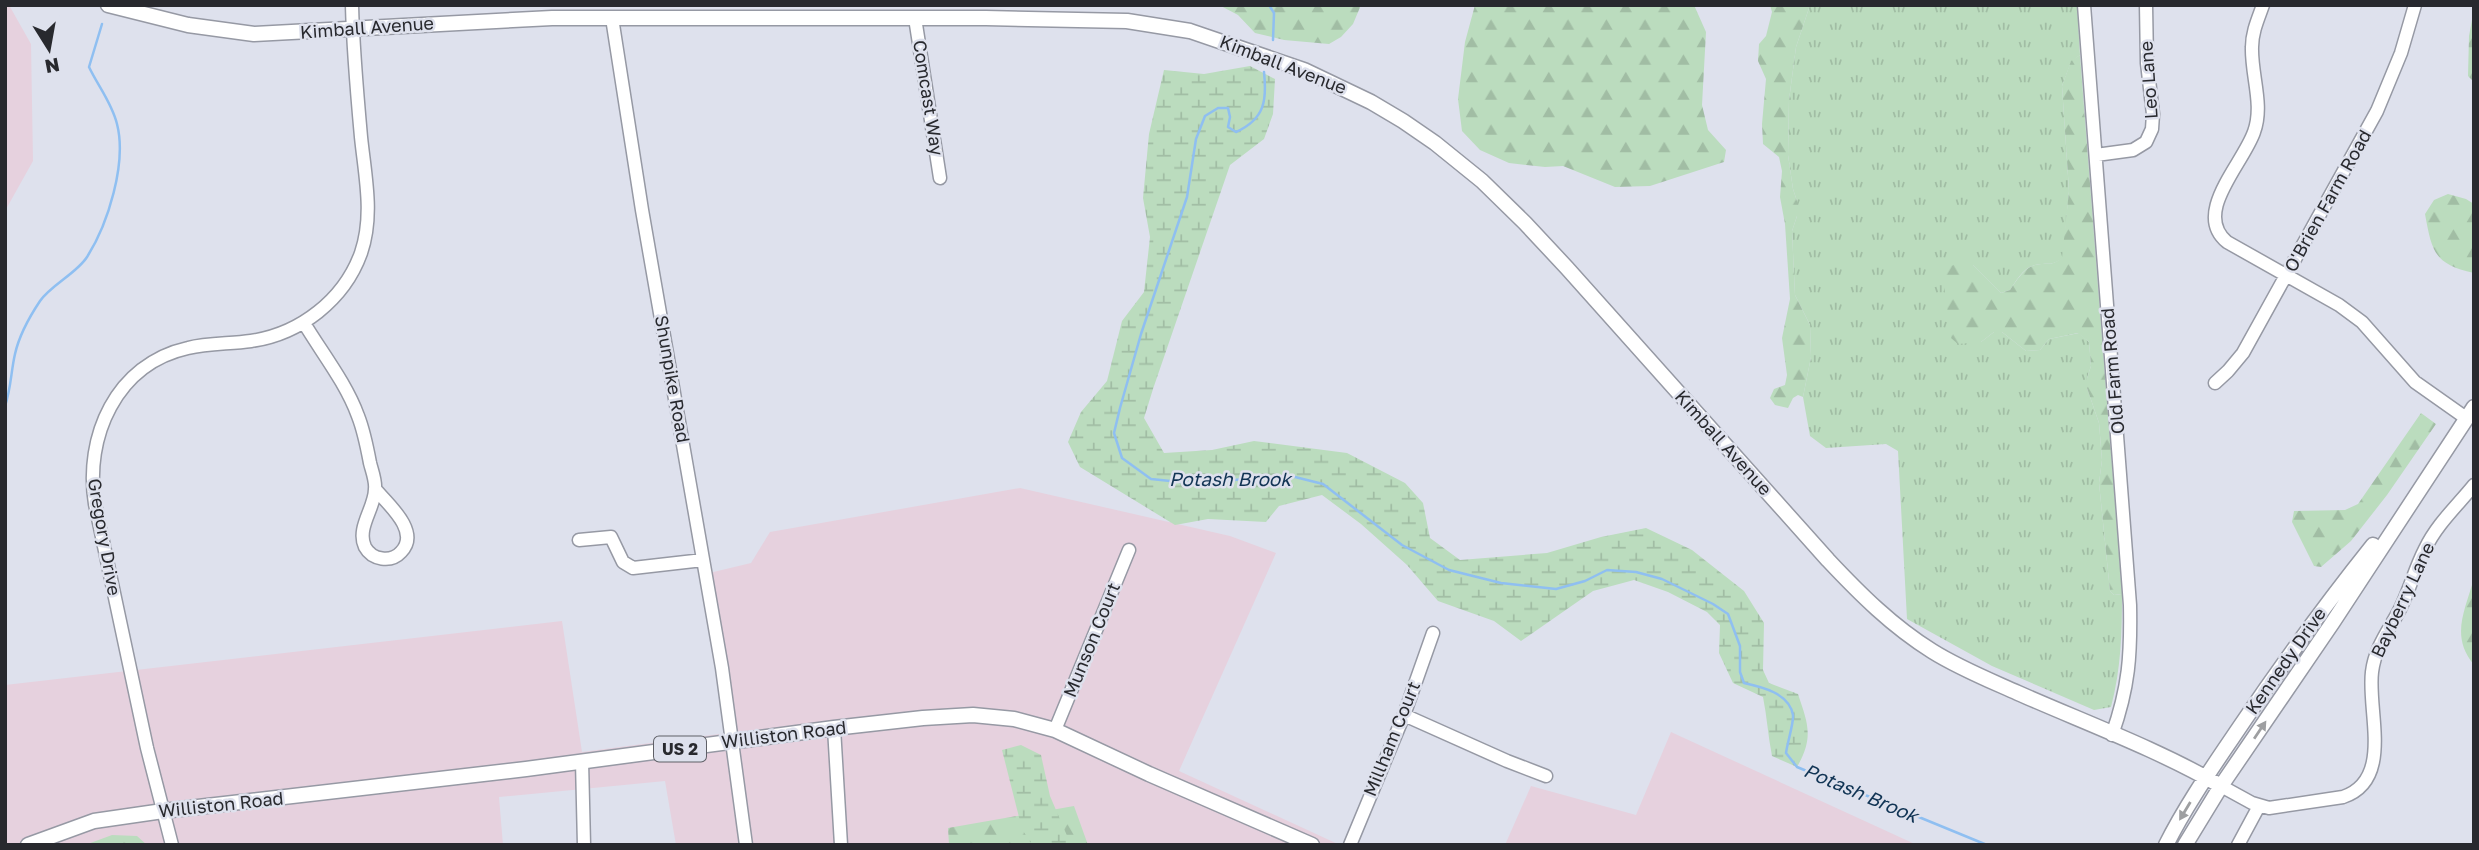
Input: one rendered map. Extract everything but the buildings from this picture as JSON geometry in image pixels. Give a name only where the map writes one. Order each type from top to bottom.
[{"type":"main road","name":"Kimball Avenue","points":[[108,5],[188,25],[241,33],[353,36],[501,19],[915,18],[986,12],[1127,21],[1190,31],[1304,69],[1403,121],[1466,167],[1525,223],[1828,560],[1885,617],[1950,661],[2221,786]]},
{"type":"main road","name":"Kennedy Drive","points":[[2185,845],[2221,786],[2333,622],[2470,412]]},
{"type":"main road","name":"Kennedy Drive","points":[[2166,845],[2205,777],[2320,612],[2420,486]]},
{"type":"main road","name":"Williston Road","points":[[28,845],[94,821],[163,811],[582,761],[732,740],[923,718],[973,715],[1014,719],[1055,730],[1312,845]]},
{"type":"street","name":"Gregory Drive","points":[[172,845],[147,748],[95,504],[92,470],[96,438],[118,393],[150,363],[190,347],[263,339],[304,323],[329,302],[347,280],[361,253],[366,232],[367,187],[352,5]]},
{"type":"street","name":"Old Farm Road","points":[[2084,5],[2131,616],[2128,683],[2112,735]]},
{"type":"street","name":"Leo Lane","points":[[2096,155],[2133,150],[2146,142],[2152,129],[2146,5]]},
{"type":"street","points":[[2263,5],[2252,48],[2256,125],[2251,140],[2217,201],[2214,220],[2217,232],[2227,242],[2339,305],[2362,322],[2415,382],[2470,412]]},
{"type":"street","name":"O'Brien Farm Road","points":[[2215,383],[2243,353],[2377,111],[2401,53],[2415,5]]},
{"type":"street","name":"Shunpike Road","points":[[612,18],[642,210],[722,668],[746,845]]},
{"type":"street","name":"Comcast Way","points":[[915,18],[940,178]]},
{"type":"street","points":[[304,323],[353,404],[362,428],[375,489],[407,530],[408,540],[404,548],[389,559],[372,555],[364,543],[363,534],[375,489]]},
{"type":"street","name":"Bayberry Lane","points":[[2221,786],[2259,806],[2287,807],[2343,797],[2364,783],[2373,766],[2371,676],[2378,647],[2409,591],[2430,540],[2474,485]]},
{"type":"street","points":[[579,540],[611,537],[623,562],[633,568],[703,560]]},
{"type":"street","name":"Munson Court","points":[[1055,730],[1129,550]]},
{"type":"street","name":"Millham Court","points":[[1350,845],[1404,715],[1433,633]]},
{"type":"street","points":[[1404,715],[1546,776]]},
{"type":"street","points":[[834,728],[841,845]]},
{"type":"street","points":[[582,761],[584,845]]},
{"type":"street","points":[[2238,845],[2259,806]]},
{"type":"shaded area","points":[[5,5],[9,5],[31,44],[33,161],[5,211]]},
{"type":"shaded area","points":[[1020,488],[1230,536],[1276,553],[1179,771],[1340,845],[676,845],[665,781],[499,797],[503,845],[5,845],[5,685],[562,621],[582,752],[727,733],[701,575],[751,563],[770,532]]},
{"type":"shaded area","points":[[1671,732],[1917,845],[1505,845],[1531,786],[1636,815]]},
{"type":"green space","points":[[1219,5],[1361,5],[1353,24],[1341,37],[1329,44],[1284,40],[1255,33],[1238,15]]},
{"type":"green space","points":[[1475,5],[1694,5],[1706,32],[1702,105],[1708,130],[1726,150],[1724,162],[1650,186],[1615,187],[1563,166],[1509,163],[1480,150],[1462,131],[1458,99],[1465,42]]},
{"type":"green space","points":[[1770,5],[1810,5],[1796,47],[1789,100],[1788,155],[1797,201],[1797,216],[1792,231],[1795,295],[1810,325],[1811,357],[1803,397],[1798,395],[1793,398],[1788,408],[1775,405],[1770,398],[1774,389],[1785,385],[1787,375],[1782,338],[1790,299],[1785,224],[1780,197],[1782,171],[1779,157],[1763,144],[1766,79],[1758,61],[1759,44],[1766,36],[1772,12]]},
{"type":"green space","points":[[1810,5],[2077,5],[2080,55],[2071,62],[2062,86],[2069,191],[2063,258],[2027,269],[2010,290],[2001,293],[1973,265],[1981,342],[1994,332],[2002,332],[2026,351],[2040,350],[2049,339],[2079,333],[2089,342],[2091,366],[2087,388],[2099,423],[2102,460],[2099,483],[2110,591],[2114,595],[2122,594],[2120,651],[2111,707],[2094,710],[1992,666],[1907,619],[1898,451],[1886,444],[1826,448],[1810,436],[1803,397],[1811,357],[1810,325],[1795,295],[1792,231],[1797,216],[1797,201],[1788,155],[1789,100],[1796,47]]},
{"type":"green space","points":[[2474,9],[2474,82],[2468,76],[2469,36]]},
{"type":"green space","points":[[2080,55],[2122,594],[2114,595],[2110,591],[2099,483],[2102,460],[2099,423],[2087,388],[2091,366],[2089,342],[2078,333],[2049,339],[2040,350],[2026,351],[2002,332],[1994,332],[1981,342],[1958,344],[1951,338],[1942,270],[1962,261],[1973,265],[2001,293],[2010,290],[2027,269],[2062,258],[2069,191],[2062,86],[2071,61]]},
{"type":"green space","points":[[1250,66],[1275,79],[1273,114],[1264,139],[1230,165],[1153,389],[1144,418],[1164,453],[1212,450],[1254,441],[1347,453],[1405,483],[1423,503],[1430,538],[1460,560],[1547,553],[1601,537],[1646,528],[1692,550],[1744,591],[1764,623],[1763,670],[1769,683],[1798,694],[1807,722],[1806,747],[1797,767],[1772,756],[1763,697],[1733,683],[1719,653],[1720,625],[1707,612],[1668,592],[1634,580],[1593,591],[1521,641],[1494,621],[1438,601],[1407,565],[1361,524],[1322,495],[1279,506],[1266,522],[1208,519],[1175,525],[1080,467],[1068,442],[1081,412],[1107,381],[1122,321],[1144,292],[1150,237],[1143,198],[1149,134],[1164,70],[1204,74]]},
{"type":"green space","points":[[2448,194],[2474,204],[2474,273],[2443,260],[2437,254],[2430,238],[2425,214],[2434,200]]},
{"type":"green space","points":[[2421,413],[2436,424],[2387,495],[2351,541],[2321,567],[2314,566],[2292,522],[2294,511],[2345,510],[2358,504]]},
{"type":"green space","points":[[2474,578],[2474,665],[2467,654],[2461,633]]},
{"type":"green space","points":[[1021,745],[1041,755],[1050,796],[1071,845],[1032,845],[1022,829],[1002,750]]},
{"type":"green space","points":[[1074,806],[1088,845],[949,845],[948,828]]},
{"type":"green space","points":[[112,835],[137,836],[147,845],[85,845]]},
{"type":"waterway","name":"Potash Brook","points":[[1269,5],[1274,13],[1273,40]]},
{"type":"waterway","points":[[5,406],[15,354],[25,326],[45,295],[87,257],[102,228],[114,193],[119,157],[117,124],[89,67],[102,24]]},
{"type":"waterway","name":"Potash Brook","points":[[1264,72],[1264,100],[1253,121],[1236,132],[1228,127],[1228,108],[1218,108],[1205,116],[1196,139],[1187,197],[1141,334],[1114,433],[1122,458],[1151,479],[1190,483],[1291,476],[1323,484],[1402,545],[1449,570],[1501,583],[1556,589],[1585,581],[1607,570],[1636,572],[1662,579],[1728,614],[1740,646],[1740,672],[1744,683],[1774,692],[1790,707],[1793,718],[1786,753],[1797,767],[1987,845]]}]
